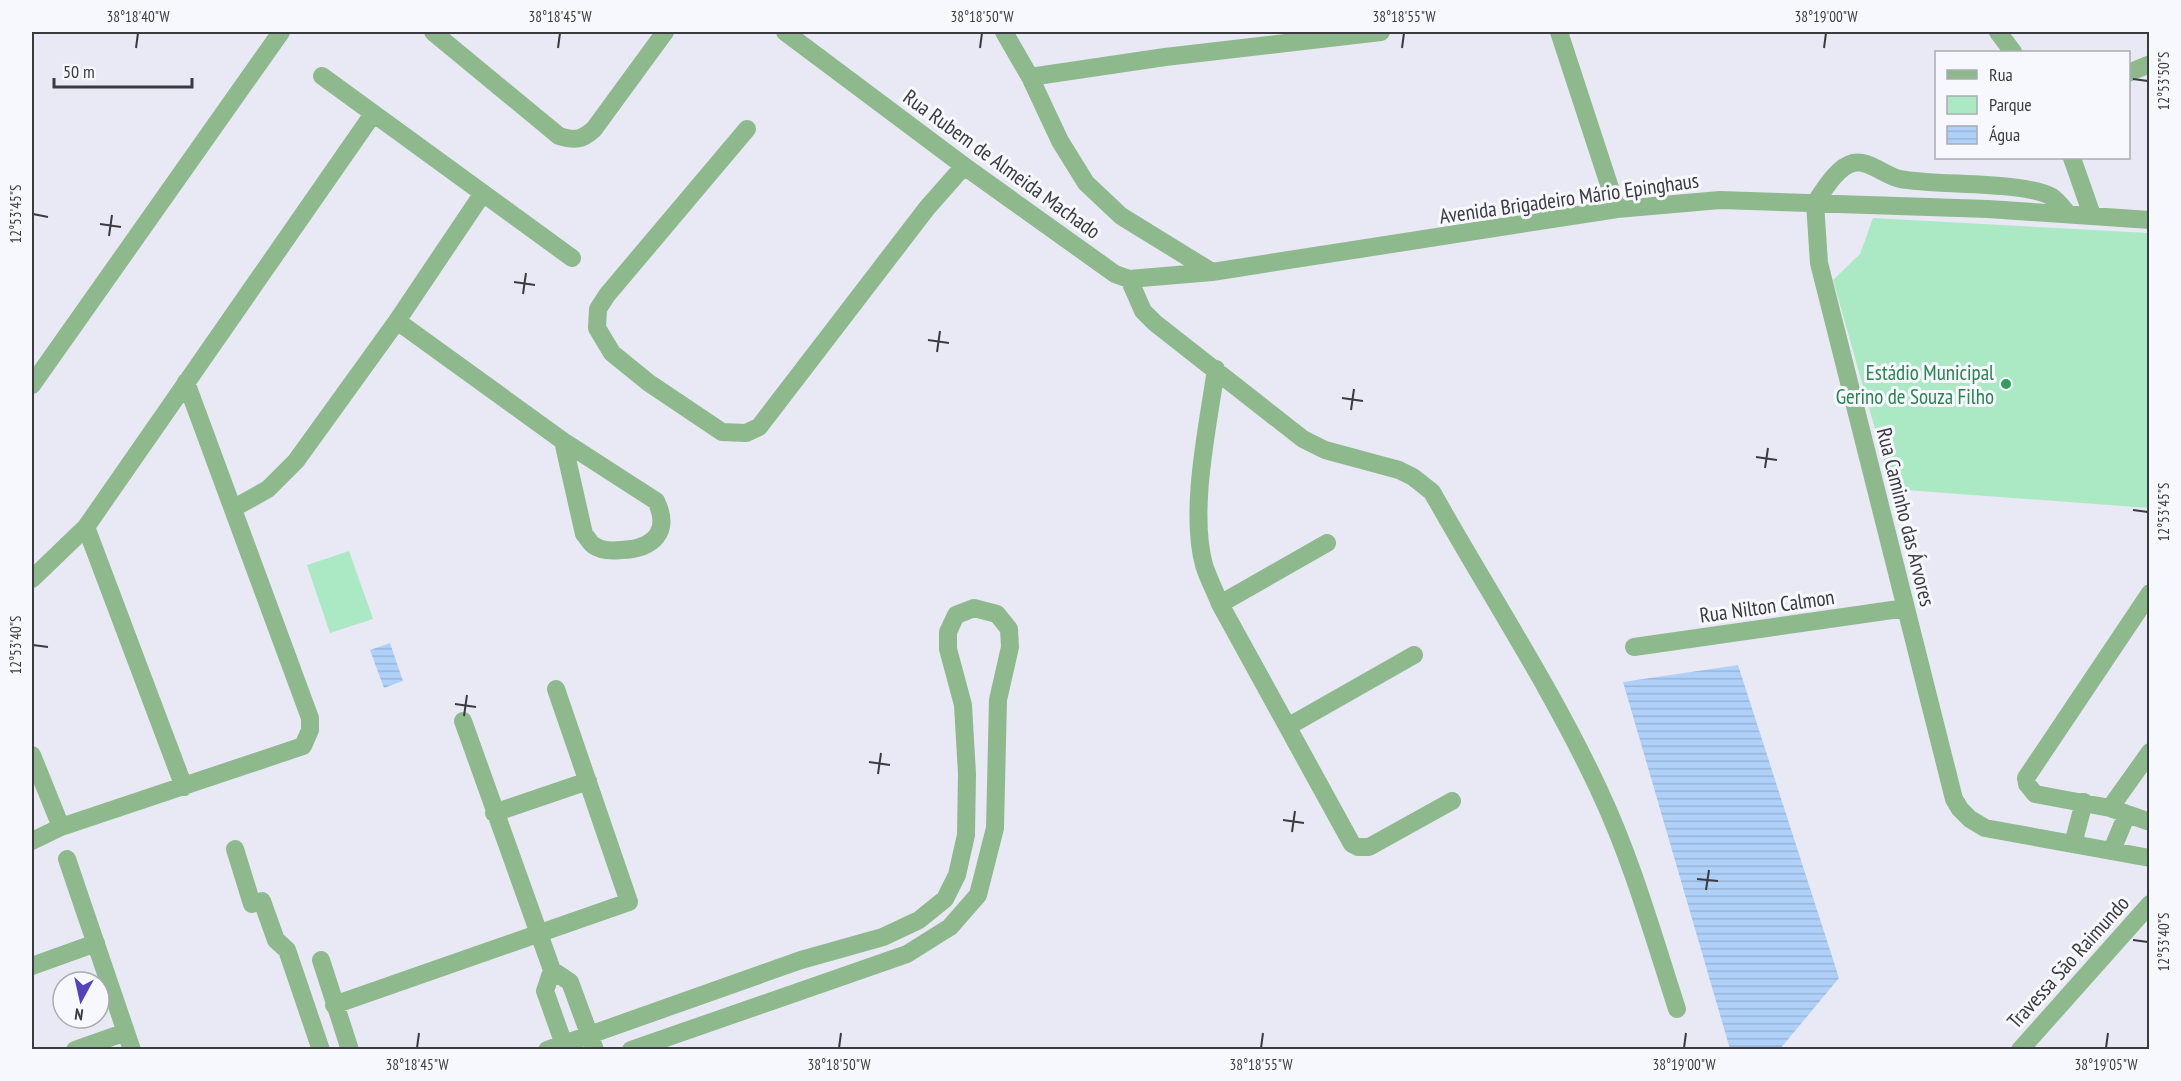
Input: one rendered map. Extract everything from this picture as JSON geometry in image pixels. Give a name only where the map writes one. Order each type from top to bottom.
[{"type":"street","points":[[32,385],[281,32]]},
{"type":"street","points":[[433,32],[452,38],[559,136],[573,140],[585,138],[594,129],[665,32]]},
{"type":"street","name":"Rua Rubem de Almeida Machado","points":[[785,32],[964,166],[1116,274],[1129,279]]},
{"type":"street","points":[[1004,32],[1030,77],[1060,141],[1086,183],[1129,222],[1212,272]]},
{"type":"street","points":[[1030,77],[1166,57],[1381,32]]},
{"type":"street","points":[[1559,32],[1617,209]]},
{"type":"street","points":[[1998,32],[2012,51]]},
{"type":"street","points":[[2130,72],[2150,64]]},
{"type":"street","points":[[322,76],[572,258]]},
{"type":"street","points":[[32,579],[86,526],[373,114]]},
{"type":"street","points":[[747,129],[607,295],[598,309],[596,319],[600,337],[612,353],[649,383],[723,432],[746,434],[759,428],[927,208],[964,166]]},
{"type":"street","points":[[2072,159],[2092,215]]},
{"type":"street","points":[[1815,203],[1844,167],[1861,163],[1901,179],[2024,189],[2052,197],[2068,214]]},
{"type":"street","points":[[234,508],[284,477],[397,321],[483,193]]},
{"type":"street","name":"Avenida Brigadeiro Mário Epinghaus","points":[[1212,272],[1617,209],[1720,200],[2092,215],[2150,220]]},
{"type":"street","name":"Rua Caminho das Árvores","points":[[1815,203],[1819,263],[1954,799],[1970,819],[1985,828],[2073,844]]},
{"type":"street","points":[[1212,272],[1129,279],[1143,311],[1155,323],[1303,439],[1325,450],[1399,470],[1413,477],[1432,492],[1517,634],[1600,792],[1637,884],[1677,1009]]},
{"type":"street","points":[[397,321],[563,441],[656,501],[663,515],[663,526],[657,537],[645,546],[629,550],[612,550],[593,545],[584,534],[563,441]]},
{"type":"street","points":[[1216,369],[1202,468],[1200,509],[1204,565],[1220,603],[1352,844],[1358,847],[1369,847],[1452,801]]},
{"type":"street","points":[[32,841],[61,827],[303,746],[310,730],[310,718],[186,382]]},
{"type":"street","points":[[86,526],[184,787]]},
{"type":"street","points":[[1220,603],[1327,543]]},
{"type":"street","points":[[2150,593],[2026,778],[2027,784],[2035,794],[2084,802],[2150,822]]},
{"type":"street","points":[[552,970],[545,991],[559,1048],[592,1042],[801,960],[883,937],[919,920],[945,898],[957,875],[966,835],[968,774],[963,705],[948,649],[948,632],[956,615],[974,608],[997,614],[1009,629],[1010,647],[998,700],[994,828],[978,896],[950,927],[907,954],[672,1043],[632,1050]]},
{"type":"street","name":"Rua Nilton Calmon","points":[[1634,647],[1906,608]]},
{"type":"street","points":[[1289,726],[1414,655]]},
{"type":"street","points":[[334,1005],[539,936],[629,902],[556,689]]},
{"type":"street","points":[[463,721],[552,970],[570,982],[592,1042]]},
{"type":"street","points":[[2112,850],[2119,811],[2150,752]]},
{"type":"street","points":[[32,755],[61,827]]},
{"type":"street","points":[[494,813],[588,781]]},
{"type":"street","points":[[2084,802],[2073,844],[2150,858]]},
{"type":"street","points":[[235,849],[252,904],[262,901],[276,940],[287,950],[321,1050]]},
{"type":"street","points":[[67,859],[132,1050]]},
{"type":"street","name":"Travessa São Raimundo","points":[[2020,1050],[2150,904]]},
{"type":"street","points":[[32,966],[96,943]]},
{"type":"street","points":[[321,960],[350,1050]]},
{"type":"street","points":[[75,1050],[126,1032]]},
{"type":"green space","name":"Estádio Municipal Gerino de Souza Filho","points":[[1873,218],[2149,233],[2149,508],[1892,489],[1833,280],[1860,254]]},
{"type":"green space","points":[[349,551],[373,619],[330,633],[307,565]]},
{"type":"water","points":[[390,643],[403,681],[384,688],[370,650]]},
{"type":"water","points":[[1738,665],[1839,978],[1780,1049],[1730,1049],[1623,682]]},
{"type":"place","name":"Estádio Municipal Gerino de Souza Filho","points":[[2006,384]]}]
